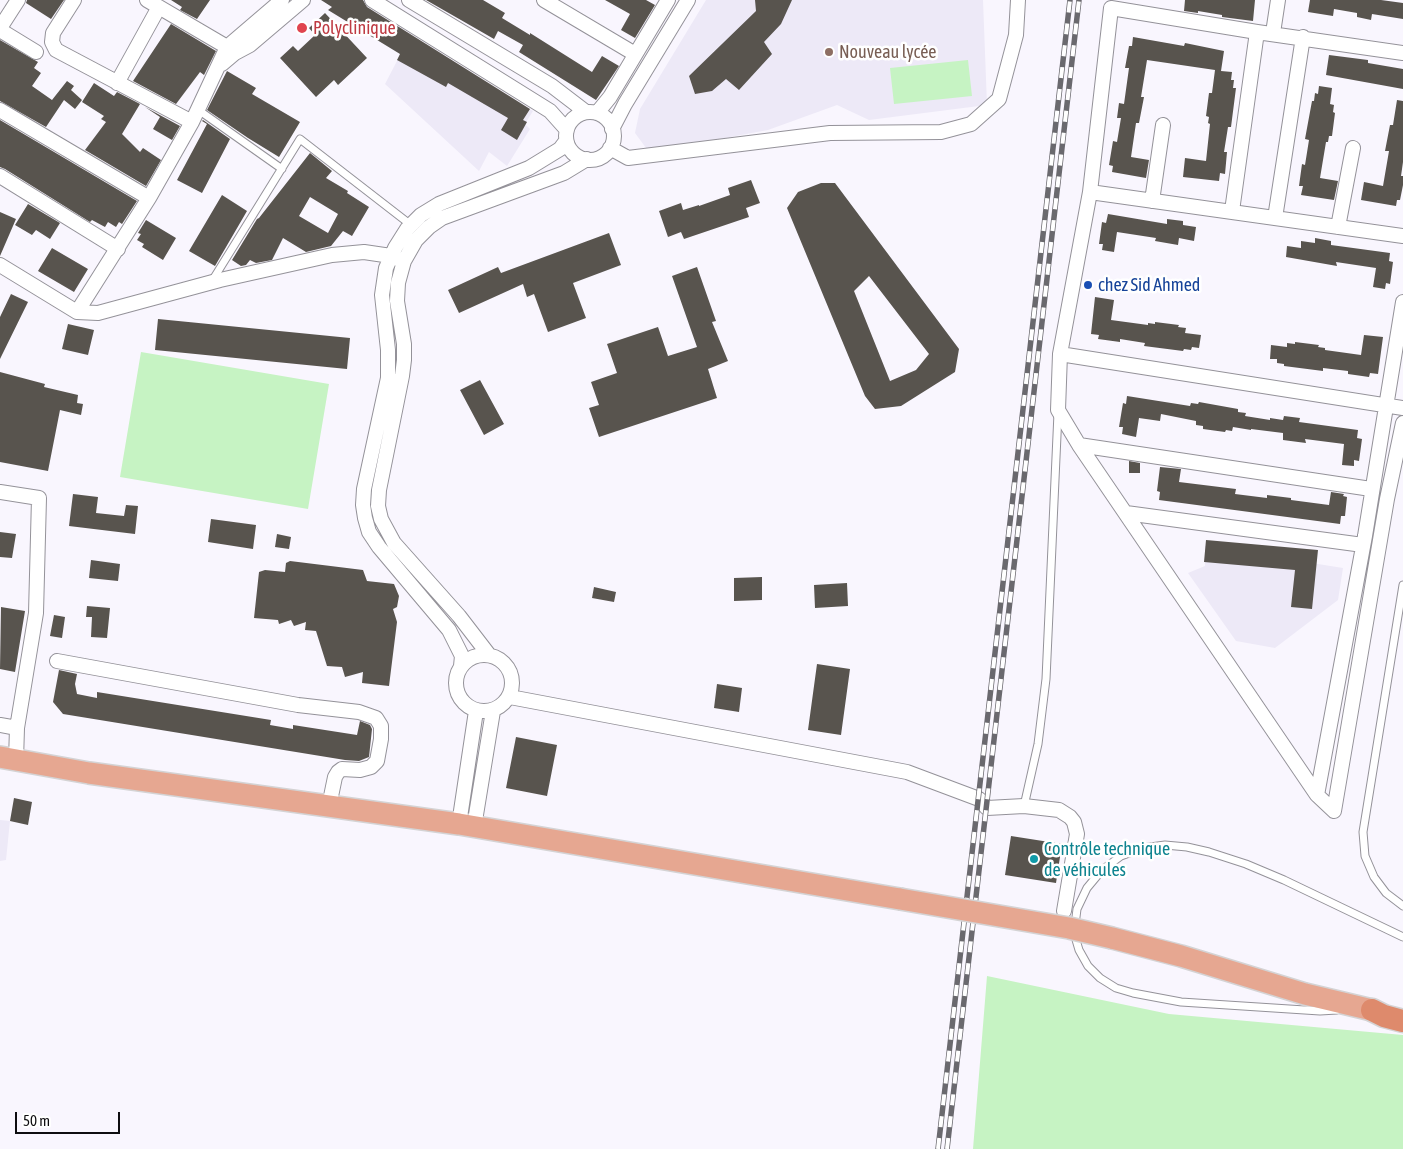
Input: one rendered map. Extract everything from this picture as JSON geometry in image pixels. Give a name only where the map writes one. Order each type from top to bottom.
[{"type":"highway","points":[[1367,1008],[1403,1011]]},
{"type":"highway","points":[[1367,1008],[1384,1016],[1403,1021]]},
{"type":"main road","points":[[8,758],[89,773],[466,826],[1069,928],[1181,956],[1305,994],[1367,1008]]},
{"type":"street","points":[[18,0],[0,29],[36,52]]},
{"type":"street","points":[[74,0],[54,30],[52,38],[54,46],[60,53],[117,83],[194,116]]},
{"type":"street","points":[[77,312],[149,198],[194,116],[227,47],[282,0]]},
{"type":"street","points":[[218,68],[235,53],[250,45],[303,0]]},
{"type":"street","points":[[372,0],[550,111],[567,135],[574,153],[587,159]]},
{"type":"street","points":[[409,0],[552,86],[592,113],[604,117],[612,128],[614,135],[610,148],[600,157],[587,159],[564,173],[442,218],[429,227],[386,268],[382,295],[388,350],[388,378],[364,489],[363,505],[365,518],[369,532],[379,547],[449,630],[462,656],[461,666],[455,683],[461,701],[476,711],[485,712],[505,703],[510,696],[512,679],[510,671],[498,658],[489,655],[474,656],[461,666]]},
{"type":"street","points":[[544,0],[634,54]]},
{"type":"street","points":[[489,655],[459,616],[394,543],[386,531],[378,506],[379,490],[403,368],[404,344],[397,301],[397,258],[407,229],[421,215],[439,204],[529,168],[560,149],[574,118],[592,113],[610,97],[668,0]]},
{"type":"street","points":[[612,128],[688,0]]},
{"type":"street","points":[[610,148],[628,158],[830,133],[941,132],[971,124],[999,99],[1016,35],[1018,0]]},
{"type":"street","points":[[1273,33],[1278,0]]},
{"type":"street","points":[[117,83],[153,4],[227,47]]},
{"type":"street","points":[[1403,52],[1257,32],[1112,4],[1090,192],[1060,354],[1058,410],[1079,445],[1317,795],[1334,810],[1387,499],[1403,423]]},
{"type":"street","points":[[1232,211],[1257,32]]},
{"type":"street","points":[[1275,218],[1303,37]]},
{"type":"street","points":[[2,116],[149,198]]},
{"type":"street","points":[[1152,201],[1163,125]]},
{"type":"street","points":[[1338,226],[1353,148]]},
{"type":"street","points":[[0,176],[118,249]]},
{"type":"street","points":[[1090,192],[1403,236]]},
{"type":"street","points":[[0,265],[77,312],[98,313],[211,282],[332,255],[364,252],[397,258]]},
{"type":"street","points":[[1317,795],[1363,545],[1403,302]]},
{"type":"street","points":[[1060,354],[1403,408]]},
{"type":"street","points":[[1079,445],[1371,489]]},
{"type":"street","points":[[0,492],[39,498],[36,613],[17,728],[8,758]]},
{"type":"street","points":[[1126,513],[1363,545]]},
{"type":"street","points":[[1352,603],[1369,611]]},
{"type":"street","points":[[58,661],[298,705],[359,712],[376,718],[381,726],[377,762],[371,767],[360,770],[342,769],[338,772],[335,777],[329,806]]},
{"type":"street","points":[[510,696],[907,772],[979,799],[987,808],[1024,806],[1059,810],[1074,822],[1077,834],[1064,911]]},
{"type":"street","points":[[466,826],[493,710]]},
{"type":"street","points":[[466,826],[476,711]]},
{"type":"street","points":[[0,725],[17,728]]},
{"type":"lane","points":[[194,116],[282,169]]},
{"type":"lane","points":[[211,282],[300,140],[411,225]]},
{"type":"lane","points":[[1024,806],[1038,744],[1046,679],[1058,410]]},
{"type":"lane","points":[[1403,585],[1363,832],[1366,856],[1374,877],[1386,893],[1403,906]]},
{"type":"lane","points":[[1367,1008],[1320,1011],[1182,1002],[1116,988],[1100,978],[1088,966],[1079,950],[1074,933],[1077,909],[1087,888],[1102,870],[1122,856],[1143,848],[1187,847],[1209,852],[1262,871],[1324,898],[1403,937]]},
{"type":"shaded area","name":"Nouveau lycée","points":[[706,0],[983,0],[987,105],[869,120],[837,105],[768,130],[649,152],[635,133],[640,109]]},
{"type":"shaded area","points":[[409,38],[533,111],[525,124],[530,129],[507,166],[489,152],[479,171],[385,84]]},
{"type":"shaded area","points":[[1205,546],[1343,568],[1338,600],[1275,648],[1236,641],[1188,573],[1205,566]]},
{"type":"shaded area","points":[[0,820],[10,821],[6,860],[0,861]]},
{"type":"green space","points":[[968,60],[972,96],[894,104],[890,68]]},
{"type":"green space","points":[[141,352],[329,384],[308,509],[120,477]]},
{"type":"green space","points":[[987,976],[1169,1014],[1403,1035],[1403,1149],[973,1149]]},
{"type":"building","points":[[27,0],[64,0],[51,19],[26,3]]},
{"type":"building","points":[[171,0],[210,0],[197,19],[180,10],[182,7]]},
{"type":"building","points":[[321,0],[363,0],[367,7],[530,109],[523,120],[527,122],[517,140],[501,130],[508,118],[448,83],[446,87],[397,60],[400,54],[328,10],[332,7]]},
{"type":"building","points":[[426,0],[483,0],[505,13],[502,18],[530,35],[530,33],[592,72],[602,56],[619,66],[596,100],[519,52],[523,45],[498,31],[494,39]]},
{"type":"building","points":[[605,0],[646,0],[655,5],[635,38],[621,30],[630,14]]},
{"type":"building","points":[[755,0],[792,0],[781,24],[764,42],[772,54],[739,90],[726,79],[712,91],[695,94],[689,76],[756,11]]},
{"type":"building","points":[[1185,0],[1255,0],[1253,21],[1222,17],[1222,15],[1198,11],[1198,13],[1184,11]]},
{"type":"building","points":[[1310,0],[1381,0],[1403,3],[1403,19],[1372,14],[1371,20],[1357,17],[1357,13],[1334,9],[1333,16],[1308,12]]},
{"type":"building","points":[[325,13],[367,58],[338,85],[334,80],[316,97],[280,58],[293,46],[298,51],[315,35],[309,28]]},
{"type":"building","points":[[171,24],[216,51],[204,75],[200,72],[176,104],[133,81]]},
{"type":"building","points":[[1133,37],[1184,46],[1185,43],[1224,51],[1221,71],[1232,72],[1233,88],[1236,88],[1231,127],[1228,127],[1224,152],[1227,152],[1225,174],[1220,173],[1219,181],[1183,177],[1185,158],[1206,161],[1210,124],[1208,123],[1209,117],[1206,116],[1215,70],[1147,60],[1141,97],[1144,97],[1139,123],[1136,123],[1131,157],[1149,160],[1146,178],[1112,172],[1113,166],[1109,165],[1113,141],[1117,142],[1121,118],[1117,118],[1119,103],[1124,104],[1129,68],[1125,68],[1129,46],[1132,46]]},
{"type":"building","points":[[0,40],[38,62],[34,68],[41,73],[32,86],[52,100],[67,81],[74,86],[71,90],[82,100],[75,109],[64,100],[46,127],[0,101]]},
{"type":"building","points":[[1329,55],[1368,60],[1368,63],[1403,69],[1403,89],[1326,75]]},
{"type":"building","points":[[227,71],[256,88],[252,94],[300,122],[279,157],[207,110]]},
{"type":"building","points":[[94,83],[114,96],[117,92],[140,104],[122,134],[140,152],[143,148],[161,160],[146,186],[85,150],[106,122],[101,119],[104,116],[82,102]]},
{"type":"building","points":[[1319,86],[1332,88],[1330,104],[1334,105],[1333,112],[1335,113],[1332,136],[1329,136],[1328,142],[1326,142],[1320,178],[1338,181],[1334,200],[1301,195],[1303,186],[1299,186],[1302,164],[1305,165],[1309,140],[1305,139],[1312,101],[1314,101],[1315,93],[1318,94]]},
{"type":"building","points":[[1397,100],[1403,101],[1403,162],[1401,176],[1403,176],[1403,185],[1400,200],[1397,200],[1396,206],[1361,200],[1364,182],[1383,186],[1389,151],[1385,151],[1390,125],[1393,125]]},
{"type":"building","points":[[145,107],[180,126],[172,140],[153,129],[160,117]]},
{"type":"building","points":[[0,120],[137,201],[122,224],[119,222],[116,227],[108,222],[105,227],[92,220],[90,222],[0,167]]},
{"type":"building","points":[[203,120],[230,139],[202,193],[177,180],[207,124]]},
{"type":"building","points":[[310,153],[332,171],[326,178],[348,191],[347,193],[369,207],[352,236],[343,231],[331,246],[306,252],[283,238],[272,260],[256,263],[250,260],[246,265],[241,266],[232,260],[259,218]],"holes":[[[310,197],[338,214],[328,233],[299,216]]]},
{"type":"building","points":[[751,180],[760,203],[746,208],[749,217],[684,239],[681,232],[668,237],[659,211],[681,203],[683,210],[699,206],[730,195],[728,188]]},
{"type":"building","points":[[821,183],[835,183],[959,349],[955,372],[901,406],[875,409],[865,396],[787,208],[798,192]],"holes":[[[869,276],[929,354],[916,370],[890,381],[854,291]]]},
{"type":"building","points":[[222,195],[247,211],[215,266],[189,251]]},
{"type":"building","points":[[28,204],[60,223],[50,239],[36,230],[32,235],[15,225]]},
{"type":"building","points":[[0,212],[16,219],[0,256]]},
{"type":"building","points":[[1108,214],[1167,224],[1167,219],[1183,221],[1183,225],[1196,227],[1194,241],[1179,238],[1178,245],[1155,241],[1156,238],[1117,232],[1114,252],[1102,250],[1103,244],[1099,244],[1102,222],[1106,223]]},
{"type":"building","points":[[146,220],[176,238],[163,260],[142,247],[144,244],[137,240],[141,234],[138,233]]},
{"type":"building","points":[[609,233],[621,265],[573,283],[586,318],[548,332],[534,294],[527,297],[523,284],[459,313],[448,290],[498,267],[501,273]]},
{"type":"building","points":[[1315,238],[1331,241],[1331,245],[1390,253],[1389,261],[1393,262],[1390,284],[1386,283],[1385,289],[1373,287],[1376,268],[1336,262],[1337,266],[1286,257],[1287,246],[1301,248],[1301,241],[1315,243]]},
{"type":"building","points":[[52,248],[88,269],[74,292],[38,271]]},
{"type":"building","points":[[697,267],[716,321],[712,322],[728,361],[708,369],[717,398],[599,437],[589,408],[599,405],[591,382],[617,373],[607,344],[658,327],[668,356],[697,347],[672,276]]},
{"type":"building","points":[[11,294],[28,302],[0,359],[0,317]]},
{"type":"building","points":[[1095,297],[1114,300],[1111,320],[1148,325],[1148,323],[1155,324],[1155,322],[1179,325],[1178,327],[1186,328],[1185,333],[1201,335],[1199,348],[1192,347],[1191,350],[1184,349],[1183,351],[1144,346],[1145,343],[1120,339],[1120,342],[1098,339],[1099,335],[1091,334]]},
{"type":"building","points":[[158,319],[350,338],[347,369],[155,350]]},
{"type":"building","points":[[68,324],[94,330],[88,355],[62,349]]},
{"type":"building","points":[[1364,335],[1383,337],[1378,374],[1370,373],[1369,377],[1348,374],[1348,371],[1323,368],[1323,371],[1284,366],[1284,364],[1277,363],[1277,359],[1270,359],[1271,345],[1287,347],[1287,343],[1295,344],[1295,342],[1319,345],[1318,347],[1325,348],[1325,350],[1361,355]]},
{"type":"building","points":[[0,372],[45,384],[44,387],[78,395],[77,403],[83,404],[81,415],[60,410],[48,471],[0,462]]},
{"type":"building","points":[[480,380],[504,424],[484,435],[460,390]]},
{"type":"building","points":[[1127,396],[1190,406],[1191,403],[1198,404],[1199,402],[1238,409],[1238,412],[1246,413],[1245,416],[1283,420],[1284,416],[1300,418],[1299,422],[1358,430],[1357,438],[1362,439],[1359,461],[1354,460],[1354,466],[1342,465],[1344,444],[1305,439],[1306,443],[1283,440],[1283,433],[1233,427],[1232,431],[1226,430],[1225,432],[1203,429],[1203,426],[1196,425],[1196,421],[1161,414],[1160,421],[1139,418],[1136,437],[1122,434],[1123,427],[1119,427],[1123,403],[1126,404]]},
{"type":"building","points":[[1129,461],[1140,463],[1140,473],[1129,473]]},
{"type":"building","points":[[1160,467],[1181,469],[1179,482],[1236,489],[1235,494],[1267,498],[1267,495],[1329,505],[1331,492],[1344,494],[1343,496],[1347,497],[1345,516],[1341,516],[1340,524],[1159,500],[1160,492],[1157,491]]},
{"type":"building","points":[[73,494],[98,497],[96,513],[124,516],[126,505],[138,506],[135,534],[69,526]]},
{"type":"building","points":[[211,519],[256,525],[253,549],[208,542]]},
{"type":"building","points":[[0,532],[16,534],[12,558],[0,557]]},
{"type":"building","points":[[277,534],[291,537],[289,549],[275,547]]},
{"type":"building","points":[[1206,540],[1318,550],[1312,609],[1291,607],[1295,570],[1204,562]]},
{"type":"building","points":[[91,560],[120,564],[118,581],[89,578]]},
{"type":"building","points":[[290,561],[363,570],[367,581],[394,584],[399,596],[397,607],[393,609],[397,622],[389,686],[362,683],[363,672],[345,677],[342,667],[327,666],[316,631],[305,630],[306,622],[294,626],[291,620],[279,624],[278,620],[254,618],[259,572],[265,570],[285,572],[286,563]]},
{"type":"building","points":[[762,577],[762,600],[734,601],[734,578]]},
{"type":"building","points":[[847,583],[848,606],[815,608],[814,585]]},
{"type":"building","points":[[594,587],[616,592],[614,602],[592,598]]},
{"type":"building","points":[[87,606],[110,608],[107,638],[91,637],[92,617],[86,617]]},
{"type":"building","points":[[1,607],[25,611],[15,672],[0,669]]},
{"type":"building","points":[[54,615],[65,617],[62,638],[50,636]]},
{"type":"building","points":[[817,664],[850,669],[841,735],[808,730]]},
{"type":"building","points":[[59,670],[77,674],[75,684],[77,694],[97,698],[97,692],[271,720],[270,725],[293,729],[293,725],[357,735],[360,721],[370,725],[372,729],[369,757],[359,761],[345,760],[63,714],[53,702]]},
{"type":"building","points":[[717,684],[742,688],[739,712],[714,708]]},
{"type":"building","points":[[516,737],[557,745],[547,796],[506,788]]},
{"type":"building","points":[[14,798],[32,802],[28,825],[10,821]]},
{"type":"building","name":"Contrôle technique de véhicules","points":[[1011,836],[1062,844],[1056,883],[1005,875]]},
{"type":"railway","points":[[938,1149],[1070,0]]},
{"type":"railway","points":[[947,1149],[1079,0]]},
{"type":"place","name":"Polyclinique","points":[[302,28]]},
{"type":"place","name":"Nouveau lycée","points":[[829,52]]},
{"type":"place","name":"chez Sid Ahmed","points":[[1088,285]]},
{"type":"place","name":"Contrôle technique de véhicules","points":[[1034,859]]}]
